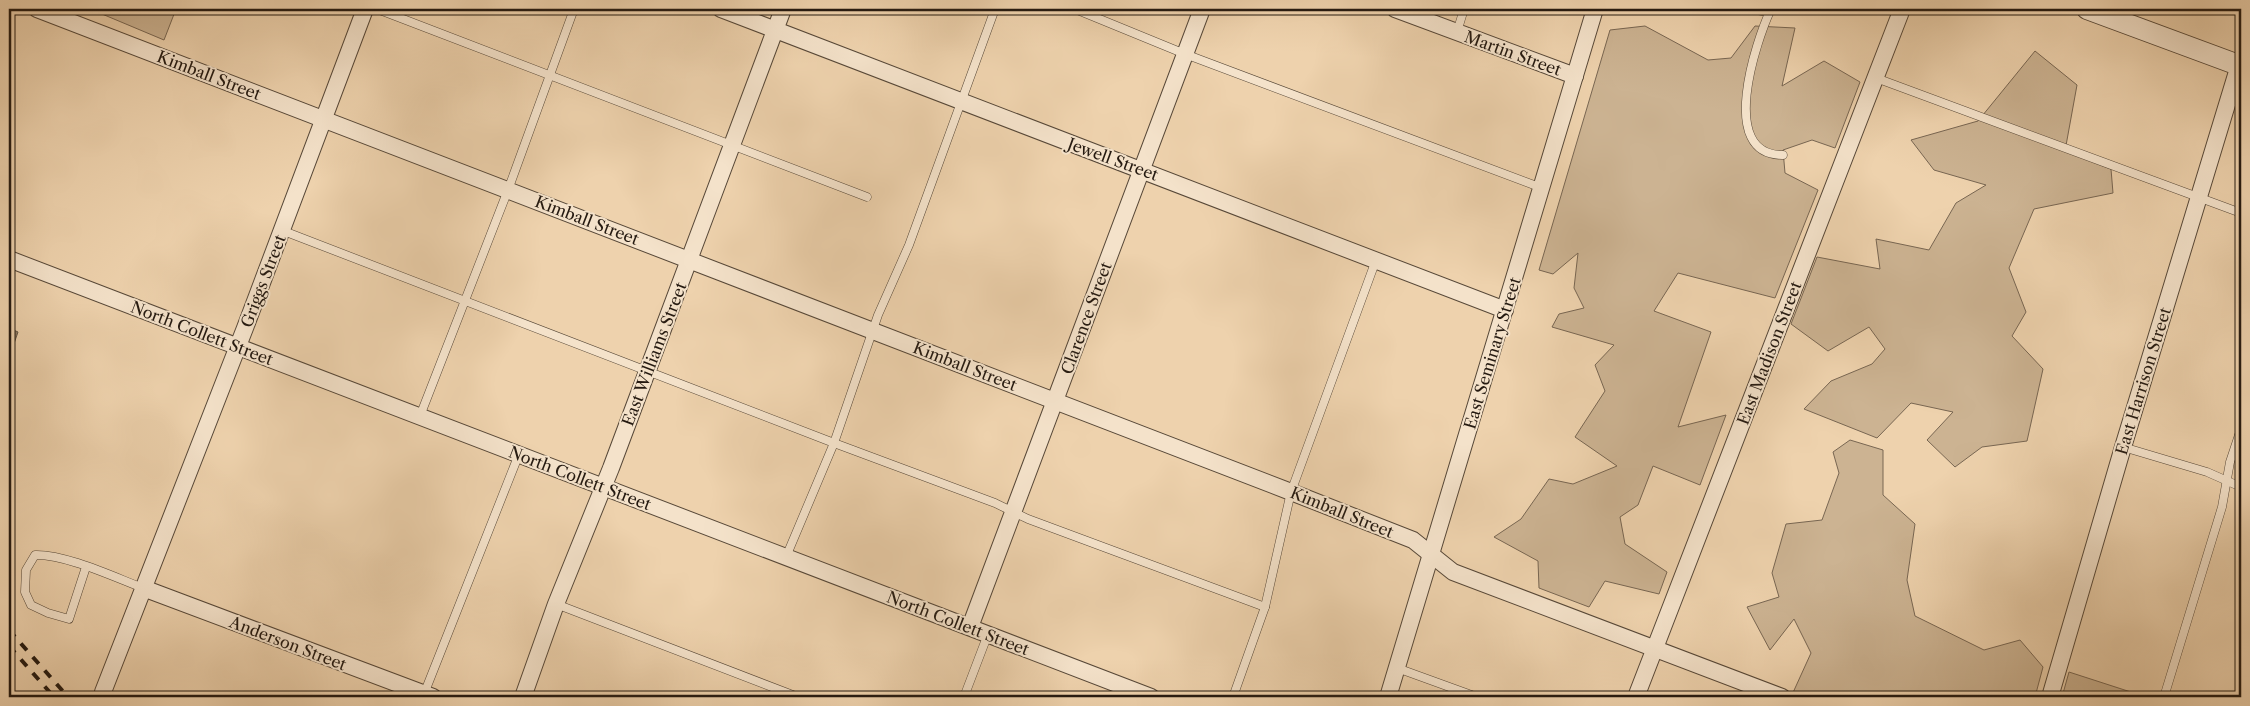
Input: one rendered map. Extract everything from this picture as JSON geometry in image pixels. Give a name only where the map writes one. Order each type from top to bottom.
[{"type":"street","name":"Kimball Street","points":[[37,9],[1291,492],[1412,540],[1453,572],[1782,697]]},
{"type":"street","name":"Griggs Street","points":[[105,695],[143,588],[238,347],[365,9]]},
{"type":"street","name":"Jewell Street","points":[[721,9],[960,102],[1142,169],[1505,310]]},
{"type":"street","name":"East Williams Street","points":[[523,697],[556,604],[604,487],[783,9]]},
{"type":"street","name":"Clarence Street","points":[[970,627],[1202,9]]},
{"type":"street","name":"Martin Street","points":[[1395,9],[1575,76]]},
{"type":"street","name":"East Seminary Street","points":[[1388,697],[1595,9]]},
{"type":"street","name":"East Madison Street","points":[[1636,697],[1902,9]]},
{"type":"street","points":[[2087,9],[2240,65]]},
{"type":"street","name":"East Harrison Street","points":[[2050,697],[2198,197],[2240,65]]},
{"type":"street","name":"North Collett Street","points":[[9,259],[1151,697]]},
{"type":"street","name":"Anderson Street","points":[[143,588],[427,696]]},
{"type":"lane","points":[[377,9],[867,197]]},
{"type":"lane","points":[[420,416],[508,190],[574,9]]},
{"type":"lane","points":[[786,557],[834,443],[872,330],[909,246],[995,9]]},
{"type":"lane","points":[[1075,9],[1185,54],[1542,188]]},
{"type":"lane","points":[[1456,32],[1464,9]]},
{"type":"lane","points":[[1749,9],[1770,10],[1750,73],[1745,120],[1750,135],[1759,146],[1772,155],[1783,155]]},
{"type":"lane","points":[[1876,78],[2241,213]]},
{"type":"lane","points":[[282,230],[834,443],[995,502],[1013,513],[1265,607]]},
{"type":"lane","points":[[1233,697],[1265,607],[1291,492],[1376,260]]},
{"type":"lane","points":[[2164,697],[2222,507],[2230,462],[2241,429]]},
{"type":"lane","points":[[2123,447],[2206,472],[2241,487]]},
{"type":"lane","points":[[427,696],[519,454]]},
{"type":"lane","points":[[86,567],[69,618],[48,613],[31,605],[25,592],[26,570],[36,555],[47,555],[86,567],[143,588]]},
{"type":"lane","points":[[556,604],[798,697]]},
{"type":"lane","points":[[964,697],[988,634]]},
{"type":"lane","points":[[1397,668],[1476,697]]},
{"type":"shaded area","points":[[103,9],[176,9],[164,40],[102,14]]},
{"type":"shaded area","points":[[1645,26],[1708,60],[1731,58],[1755,26],[1795,28],[1782,86],[1824,61],[1860,82],[1835,148],[1812,140],[1783,150],[1785,173],[1818,190],[1775,298],[1678,273],[1654,311],[1711,332],[1678,427],[1726,415],[1700,485],[1653,466],[1638,505],[1620,517],[1625,544],[1667,572],[1659,594],[1605,581],[1589,607],[1539,588],[1538,561],[1494,537],[1521,519],[1549,479],[1573,484],[1617,466],[1575,437],[1605,391],[1595,365],[1614,345],[1552,327],[1559,314],[1584,308],[1574,288],[1578,253],[1553,274],[1539,270],[1610,30]]},
{"type":"shaded area","points":[[2035,51],[2077,85],[2065,151],[2111,169],[2113,193],[2034,209],[2009,268],[2026,312],[2012,336],[2043,369],[2027,441],[1982,447],[1955,467],[1927,440],[1953,412],[1911,403],[1877,438],[1804,409],[1831,381],[1872,364],[1885,349],[1869,327],[1828,351],[1791,324],[1817,257],[1880,269],[1876,239],[1929,250],[1956,203],[1986,185],[1934,170],[1911,140],[1978,121]]},
{"type":"shaded area","points":[[1850,440],[1883,450],[1883,495],[1915,524],[1907,580],[1915,616],[1984,650],[2020,640],[2043,667],[2035,697],[1791,697],[1811,653],[1794,619],[1770,650],[1747,607],[1779,597],[1772,573],[1786,524],[1822,520],[1839,473],[1833,452]]},
{"type":"shaded area","points":[[2069,672],[2137,694],[2136,697],[2062,697]]},
{"type":"building","points":[[9,328],[18,332],[9,358]]},
{"type":"railway","points":[[9,630],[68,697]]},
{"type":"railway","points":[[9,646],[54,697]]}]
